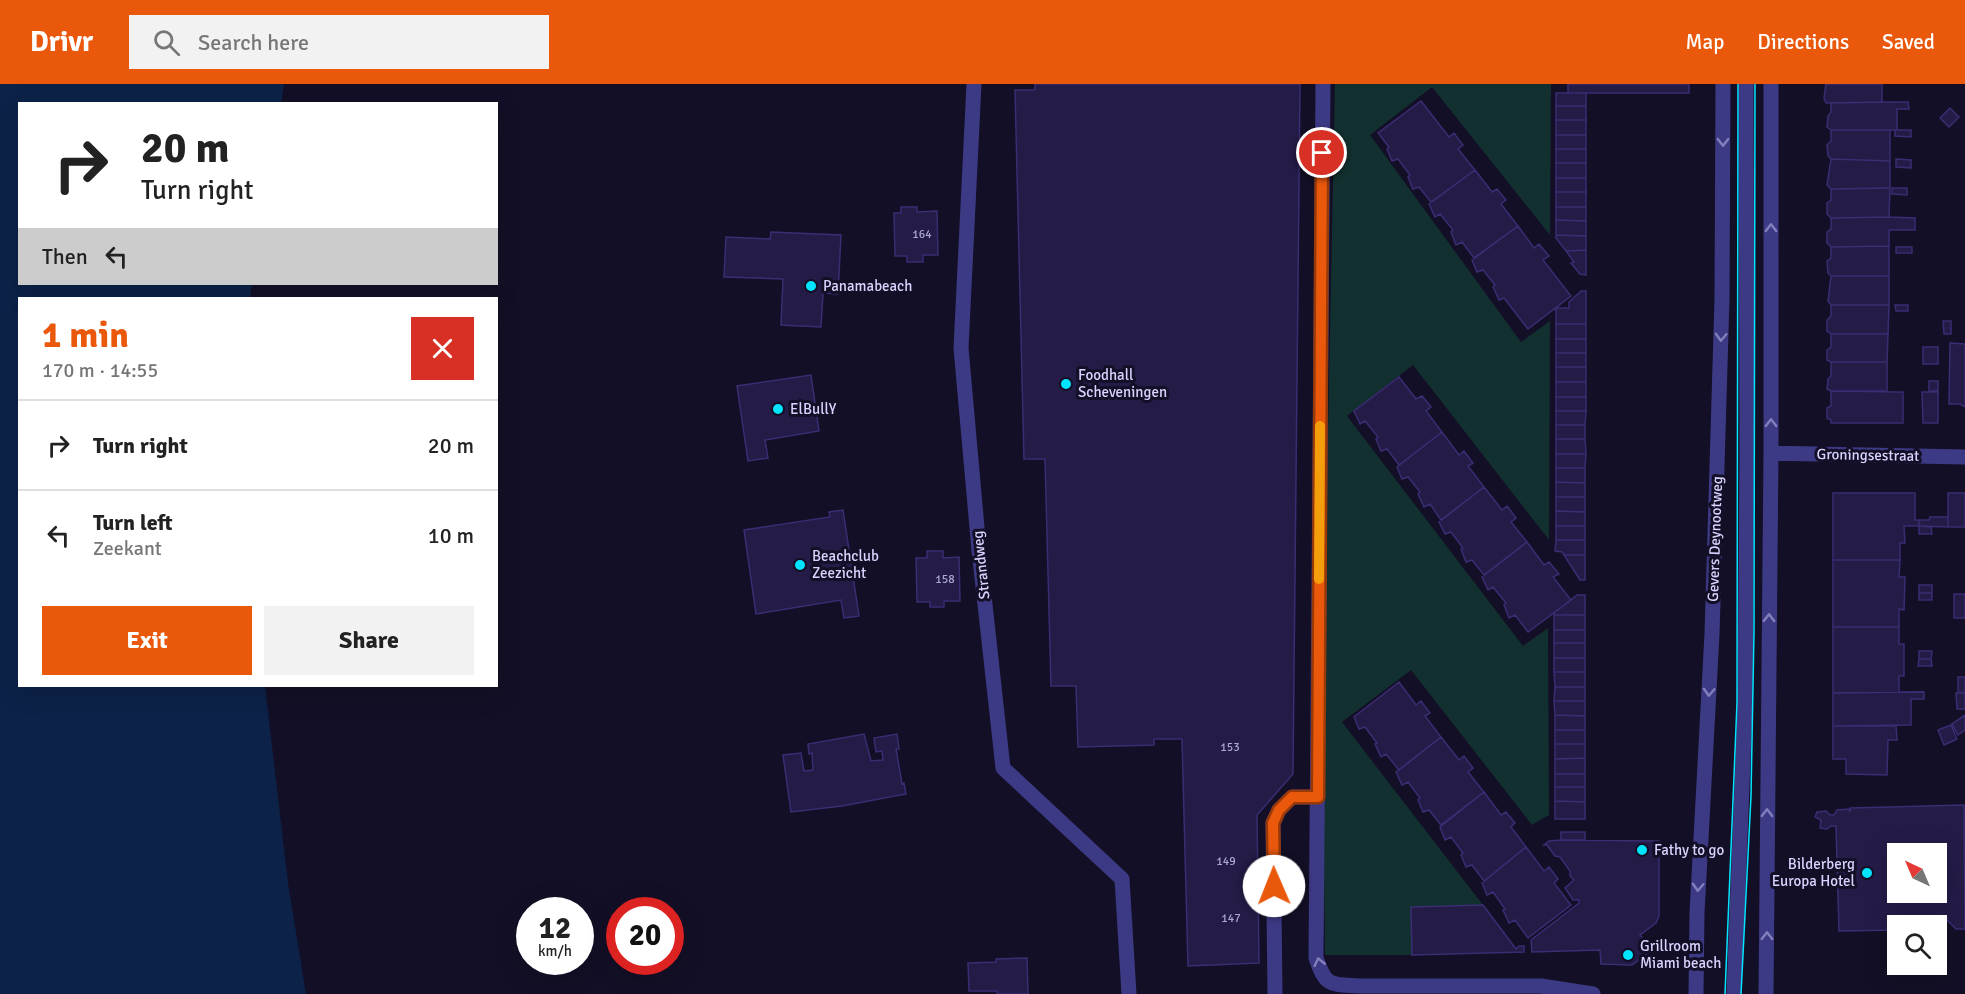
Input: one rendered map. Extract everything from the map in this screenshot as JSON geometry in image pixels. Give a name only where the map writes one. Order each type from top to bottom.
[{"type":"street","name":"Strandweg","points":[[974,84],[961,348],[979,550],[1003,768],[1122,879],[1129,994]]},
{"type":"street","points":[[1323,84],[1316,958],[1323,976],[1334,985],[1541,986],[1593,994]]},
{"type":"street","name":"Gevers Deynootweg","points":[[1696,994],[1697,913],[1713,622],[1722,299],[1723,84]]},
{"type":"street","name":"Gevers Deynootweg","points":[[1734,994],[1745,707],[1746,84]]},
{"type":"street","points":[[1766,994],[1771,453],[1771,84]]},
{"type":"street","name":"Groningsestraat","points":[[1771,453],[1965,457]]},
{"type":"street","points":[[1274,993],[1273,823],[1279,810],[1292,797],[1318,797]]},
{"type":"green space","points":[[1335,84],[1551,84],[1550,235],[1432,87],[1370,135],[1521,342],[1550,321],[1549,540],[1413,365],[1347,416],[1523,646],[1548,628],[1549,815],[1532,825],[1411,670],[1342,722],[1483,905],[1411,907],[1412,955],[1325,955],[1322,730]]},
{"type":"water","points":[[0,84],[284,84],[281,102],[18,102],[18,285],[252,285],[250,297],[18,297],[18,687],[265,687],[288,883],[306,994],[0,994]]},
{"type":"building","points":[[1035,84],[1300,84],[1293,774],[1257,815],[1259,963],[1188,966],[1182,739],[1154,739],[1154,745],[1078,747],[1076,686],[1051,686],[1045,459],[1024,459],[1015,90],[1035,90]]},
{"type":"building","points":[[1568,84],[1689,84],[1689,93],[1568,93]]},
{"type":"building","points":[[1826,84],[1882,84],[1882,102],[1826,103],[1824,98]]},
{"type":"building","points":[[1556,93],[1586,93],[1586,106],[1556,106]]},
{"type":"building","points":[[1421,101],[1449,137],[1454,133],[1463,145],[1458,149],[1475,170],[1431,202],[1419,187],[1413,189],[1408,177],[1410,175],[1398,159],[1392,161],[1387,149],[1389,147],[1378,133]]},
{"type":"building","points":[[1908,102],[1909,109],[1897,109],[1897,130],[1831,130],[1827,127],[1831,103]]},
{"type":"building","points":[[1556,106],[1586,106],[1586,120],[1556,120]]},
{"type":"building","points":[[1950,108],[1959,117],[1949,127],[1940,118]]},
{"type":"building","points":[[1556,120],[1586,120],[1586,135],[1556,135]]},
{"type":"building","points":[[1831,130],[1890,130],[1890,161],[1831,159],[1828,156],[1827,145],[1831,141]]},
{"type":"building","points":[[1895,130],[1911,130],[1911,137],[1895,136]]},
{"type":"building","points":[[1556,135],[1586,135],[1586,149],[1556,149]]},
{"type":"building","points":[[1556,149],[1586,149],[1586,163],[1556,163]]},
{"type":"building","points":[[1831,159],[1890,161],[1890,188],[1831,189],[1827,185]]},
{"type":"building","points":[[1896,159],[1911,160],[1911,168],[1896,167]]},
{"type":"building","points":[[1556,163],[1586,163],[1586,178],[1556,178]]},
{"type":"building","points":[[1475,170],[1492,192],[1497,189],[1506,200],[1501,204],[1518,226],[1474,258],[1462,242],[1456,245],[1451,232],[1453,230],[1440,214],[1435,217],[1429,204]]},
{"type":"building","points":[[1556,178],[1586,178],[1586,192],[1556,192]]},
{"type":"building","points":[[1890,188],[1889,217],[1831,218],[1827,214],[1831,189]]},
{"type":"building","points":[[1892,188],[1907,188],[1907,195],[1892,194]]},
{"type":"building","points":[[1556,192],[1586,192],[1586,207],[1556,207]]},
{"type":"building","points":[[901,207],[917,207],[917,212],[937,211],[938,255],[923,255],[923,262],[907,262],[907,256],[895,256],[894,213],[901,213]]},
{"type":"building","points":[[1556,207],[1586,207],[1586,221],[1556,220]]},
{"type":"building","points":[[1831,218],[1915,218],[1915,230],[1889,230],[1889,246],[1831,247],[1827,243]]},
{"type":"building","points":[[1556,220],[1586,221],[1586,236],[1556,235]]},
{"type":"building","points":[[1518,226],[1534,248],[1539,244],[1549,256],[1543,260],[1571,296],[1528,329],[1504,298],[1499,300],[1493,287],[1495,285],[1483,270],[1477,272],[1472,260]]},
{"type":"building","name":"Panamabeach","points":[[771,232],[841,235],[838,294],[823,293],[821,327],[781,325],[783,279],[724,277],[726,237],[770,239]]},
{"type":"building","points":[[1556,235],[1586,236],[1586,250],[1566,251]]},
{"type":"building","points":[[1889,246],[1889,276],[1831,276],[1828,273],[1827,261],[1831,258],[1831,247]]},
{"type":"building","points":[[1896,247],[1912,247],[1912,253],[1896,253]]},
{"type":"building","points":[[1586,250],[1586,275],[1580,274],[1571,263],[1574,262],[1566,251]]},
{"type":"building","points":[[1831,276],[1889,276],[1889,305],[1831,305],[1828,301]]},
{"type":"building","points":[[1581,291],[1586,291],[1586,324],[1556,324],[1556,308],[1569,308],[1569,302]]},
{"type":"building","points":[[1831,305],[1889,305],[1888,334],[1831,334],[1827,331],[1827,320],[1831,316]]},
{"type":"building","points":[[1895,305],[1908,305],[1908,311],[1896,311]]},
{"type":"building","points":[[1943,321],[1951,321],[1951,334],[1944,334]]},
{"type":"building","points":[[1556,324],[1586,324],[1586,339],[1556,339]]},
{"type":"building","points":[[1831,334],[1888,334],[1887,362],[1831,362],[1827,360],[1827,350],[1831,347]]},
{"type":"building","points":[[1556,339],[1586,339],[1586,353],[1556,353]]},
{"type":"building","points":[[1950,343],[1965,344],[1965,407],[1960,404],[1949,404]]},
{"type":"building","points":[[1923,347],[1938,347],[1938,364],[1923,364]]},
{"type":"building","points":[[1556,353],[1586,353],[1586,367],[1556,367]]},
{"type":"building","points":[[1831,362],[1887,362],[1887,391],[1831,391],[1827,389],[1828,379],[1831,376]]},
{"type":"building","points":[[1556,367],[1586,367],[1586,382],[1556,382]]},
{"type":"building","name":"ElBullY","points":[[811,375],[819,431],[765,440],[768,458],[748,461],[737,386]]},
{"type":"building","points":[[1399,377],[1416,399],[1422,396],[1431,407],[1426,411],[1442,432],[1399,465],[1387,449],[1381,451],[1376,439],[1378,437],[1365,421],[1360,424],[1354,411]]},
{"type":"building","points":[[1929,381],[1938,381],[1938,391],[1929,391]]},
{"type":"building","points":[[1556,382],[1586,382],[1586,397],[1556,397]]},
{"type":"building","points":[[1831,391],[1903,392],[1903,423],[1831,423],[1831,420],[1827,418],[1827,408],[1831,406]]},
{"type":"building","points":[[1922,392],[1938,392],[1938,423],[1923,423]]},
{"type":"building","points":[[1556,397],[1586,397],[1586,411],[1556,411]]},
{"type":"building","points":[[1556,411],[1586,411],[1585,425],[1556,425]]},
{"type":"building","points":[[1556,425],[1585,425],[1585,439],[1556,439]]},
{"type":"building","points":[[1442,432],[1459,455],[1464,451],[1473,463],[1468,466],[1484,487],[1441,520],[1430,504],[1424,507],[1418,494],[1420,492],[1408,477],[1402,479],[1397,467]]},
{"type":"building","points":[[1556,439],[1585,439],[1586,454],[1556,454]]},
{"type":"building","points":[[1556,454],[1586,454],[1585,468],[1556,468]]},
{"type":"building","points":[[1556,468],[1585,468],[1585,483],[1556,482]]},
{"type":"building","points":[[1556,482],[1585,483],[1585,497],[1556,497]]},
{"type":"building","points":[[1484,487],[1502,510],[1507,506],[1516,518],[1511,522],[1527,542],[1484,575],[1472,560],[1466,562],[1461,549],[1463,548],[1451,532],[1445,534],[1439,522]]},
{"type":"building","points":[[1833,493],[1915,493],[1915,520],[1919,520],[1919,526],[1904,526],[1905,543],[1900,543],[1900,560],[1833,560]]},
{"type":"building","points":[[1948,493],[1965,493],[1965,527],[1948,527]]},
{"type":"building","points":[[1556,497],[1585,497],[1585,512],[1556,511]]},
{"type":"building","name":"Beachclub Zeezicht","points":[[843,510],[859,616],[844,618],[841,600],[756,614],[744,530],[830,517],[829,512]]},
{"type":"building","points":[[1556,511],[1585,512],[1585,526],[1556,526]]},
{"type":"building","points":[[1930,517],[1948,517],[1948,527],[1919,526],[1919,520],[1929,520]]},
{"type":"building","points":[[1556,526],[1585,526],[1585,540],[1556,540]]},
{"type":"building","points":[[1919,526],[1931,527],[1932,534],[1919,534]]},
{"type":"building","points":[[1556,540],[1585,540],[1585,555],[1564,555],[1562,552],[1555,551]]},
{"type":"building","points":[[1527,542],[1544,565],[1549,562],[1559,574],[1553,577],[1571,600],[1528,632],[1515,615],[1509,618],[1504,605],[1506,603],[1493,587],[1488,590],[1482,577]]},
{"type":"building","points":[[927,551],[943,551],[943,558],[959,557],[960,601],[944,601],[944,607],[930,607],[930,602],[917,602],[916,558],[927,558]]},
{"type":"building","points":[[1564,555],[1585,555],[1585,580],[1580,580]]},
{"type":"building","points":[[1833,560],[1900,560],[1899,577],[1905,577],[1904,610],[1899,609],[1899,627],[1833,627]]},
{"type":"building","points":[[1919,585],[1932,585],[1932,593],[1919,593]]},
{"type":"building","points":[[1919,593],[1932,593],[1932,600],[1919,600]]},
{"type":"building","points":[[1954,594],[1965,594],[1965,618],[1954,618]]},
{"type":"building","points":[[1577,595],[1585,595],[1585,615],[1554,615],[1554,613]]},
{"type":"building","points":[[1554,615],[1585,615],[1585,630],[1554,630]]},
{"type":"building","points":[[1833,627],[1899,627],[1899,644],[1904,644],[1904,676],[1899,676],[1899,692],[1924,692],[1833,693]]},
{"type":"building","points":[[1554,630],[1585,630],[1585,643],[1554,643]]},
{"type":"building","points":[[1554,643],[1585,643],[1585,658],[1554,658]]},
{"type":"building","points":[[1919,651],[1932,651],[1931,659],[1919,659]]},
{"type":"building","points":[[1554,658],[1585,658],[1585,672],[1554,672]]},
{"type":"building","points":[[1919,659],[1931,659],[1932,666],[1918,666]]},
{"type":"building","points":[[1554,672],[1585,672],[1585,687],[1555,687]]},
{"type":"building","points":[[1958,677],[1965,677],[1965,693],[1958,693]]},
{"type":"building","points":[[1399,682],[1416,705],[1421,701],[1430,713],[1425,716],[1441,737],[1399,770],[1386,754],[1381,757],[1375,744],[1377,743],[1365,727],[1359,729],[1354,717]]},
{"type":"building","points":[[1555,687],[1585,687],[1585,701],[1554,701]]},
{"type":"building","points":[[1924,692],[1924,699],[1911,699],[1911,725],[1833,726],[1833,693]]},
{"type":"building","points":[[1956,693],[1965,693],[1965,709],[1957,709]]},
{"type":"building","points":[[1554,701],[1585,701],[1585,716],[1555,715]]},
{"type":"building","points":[[1555,715],[1585,716],[1585,730],[1555,730]]},
{"type":"building","points":[[1965,715],[1965,730],[1958,735],[1952,724]]},
{"type":"building","points":[[1951,725],[1957,739],[1944,745],[1938,730]]},
{"type":"building","points":[[1833,726],[1896,726],[1897,740],[1888,740],[1887,775],[1846,774],[1846,759],[1833,759]]},
{"type":"building","points":[[1555,730],[1585,730],[1585,744],[1555,744]]},
{"type":"building","points":[[864,734],[871,761],[883,760],[882,751],[876,752],[874,738],[897,734],[899,749],[896,749],[906,794],[842,806],[791,812],[783,755],[801,753],[804,771],[813,770],[812,753],[809,754],[808,744]]},
{"type":"building","points":[[1441,737],[1459,760],[1464,756],[1473,768],[1468,772],[1484,792],[1441,825],[1429,810],[1423,812],[1418,800],[1420,798],[1408,782],[1402,785],[1396,772]]},
{"type":"building","points":[[1555,744],[1585,744],[1585,758],[1555,759]]},
{"type":"building","points":[[1585,758],[1585,774],[1555,774],[1555,759]]},
{"type":"building","points":[[1555,774],[1585,774],[1585,787],[1555,787]]},
{"type":"building","points":[[1555,787],[1585,787],[1585,802],[1555,801]]},
{"type":"building","points":[[1484,792],[1501,815],[1506,812],[1515,823],[1511,827],[1526,847],[1484,881],[1472,865],[1466,867],[1461,855],[1463,853],[1451,837],[1445,840],[1440,827]]},
{"type":"building","points":[[1555,801],[1585,802],[1585,819],[1555,819]]},
{"type":"building","name":"Bilderberg Europa Hotel","points":[[1964,805],[1965,929],[1956,929],[1947,920],[1947,915],[1887,915],[1887,930],[1839,931],[1836,826],[1827,829],[1820,828],[1821,820],[1815,817],[1817,812],[1826,811],[1834,815],[1837,810],[1849,809],[1850,812],[1850,808]]},
{"type":"building","points":[[1561,832],[1585,832],[1585,840],[1561,840]]},
{"type":"building","points":[[1549,841],[1659,841],[1659,916],[1656,923],[1640,935],[1652,950],[1632,965],[1601,964],[1600,950],[1532,952],[1531,940],[1579,903],[1579,900],[1573,900],[1565,888],[1574,880],[1570,876],[1570,871],[1560,857],[1555,856],[1547,845],[1544,845]]},
{"type":"building","points":[[1526,847],[1544,871],[1549,867],[1558,879],[1554,883],[1571,905],[1528,938],[1515,920],[1509,923],[1503,910],[1505,909],[1493,892],[1487,895],[1482,883]]},
{"type":"building","points":[[1483,905],[1516,949],[1524,946],[1524,952],[1412,955],[1411,907]]},
{"type":"building","points":[[1027,958],[1028,994],[969,991],[968,963]]},
{"type":"tram line","points":[[1725,994],[1737,703],[1738,84]]},
{"type":"tram line","points":[[1741,994],[1751,796],[1754,631],[1755,84]]},
{"type":"slow traffic","points":[[1319,579],[1320,426]]},
{"type":"place","name":"Panamabeach","points":[[811,286]]},
{"type":"place","name":"Foodhall Scheveningen","points":[[1066,384]]},
{"type":"place","name":"ElBullY","points":[[778,409]]},
{"type":"place","name":"Beachclub Zeezicht","points":[[800,565]]},
{"type":"place","name":"Fathy to go","points":[[1642,850]]},
{"type":"place","name":"Bilderberg Europa Hotel","points":[[1867,873]]},
{"type":"place","name":"Grillroom Miami beach","points":[[1628,955]]},
{"type":"route","points":[[1274,886],[1273,823],[1279,810],[1292,797],[1318,797],[1322,153]]}]
